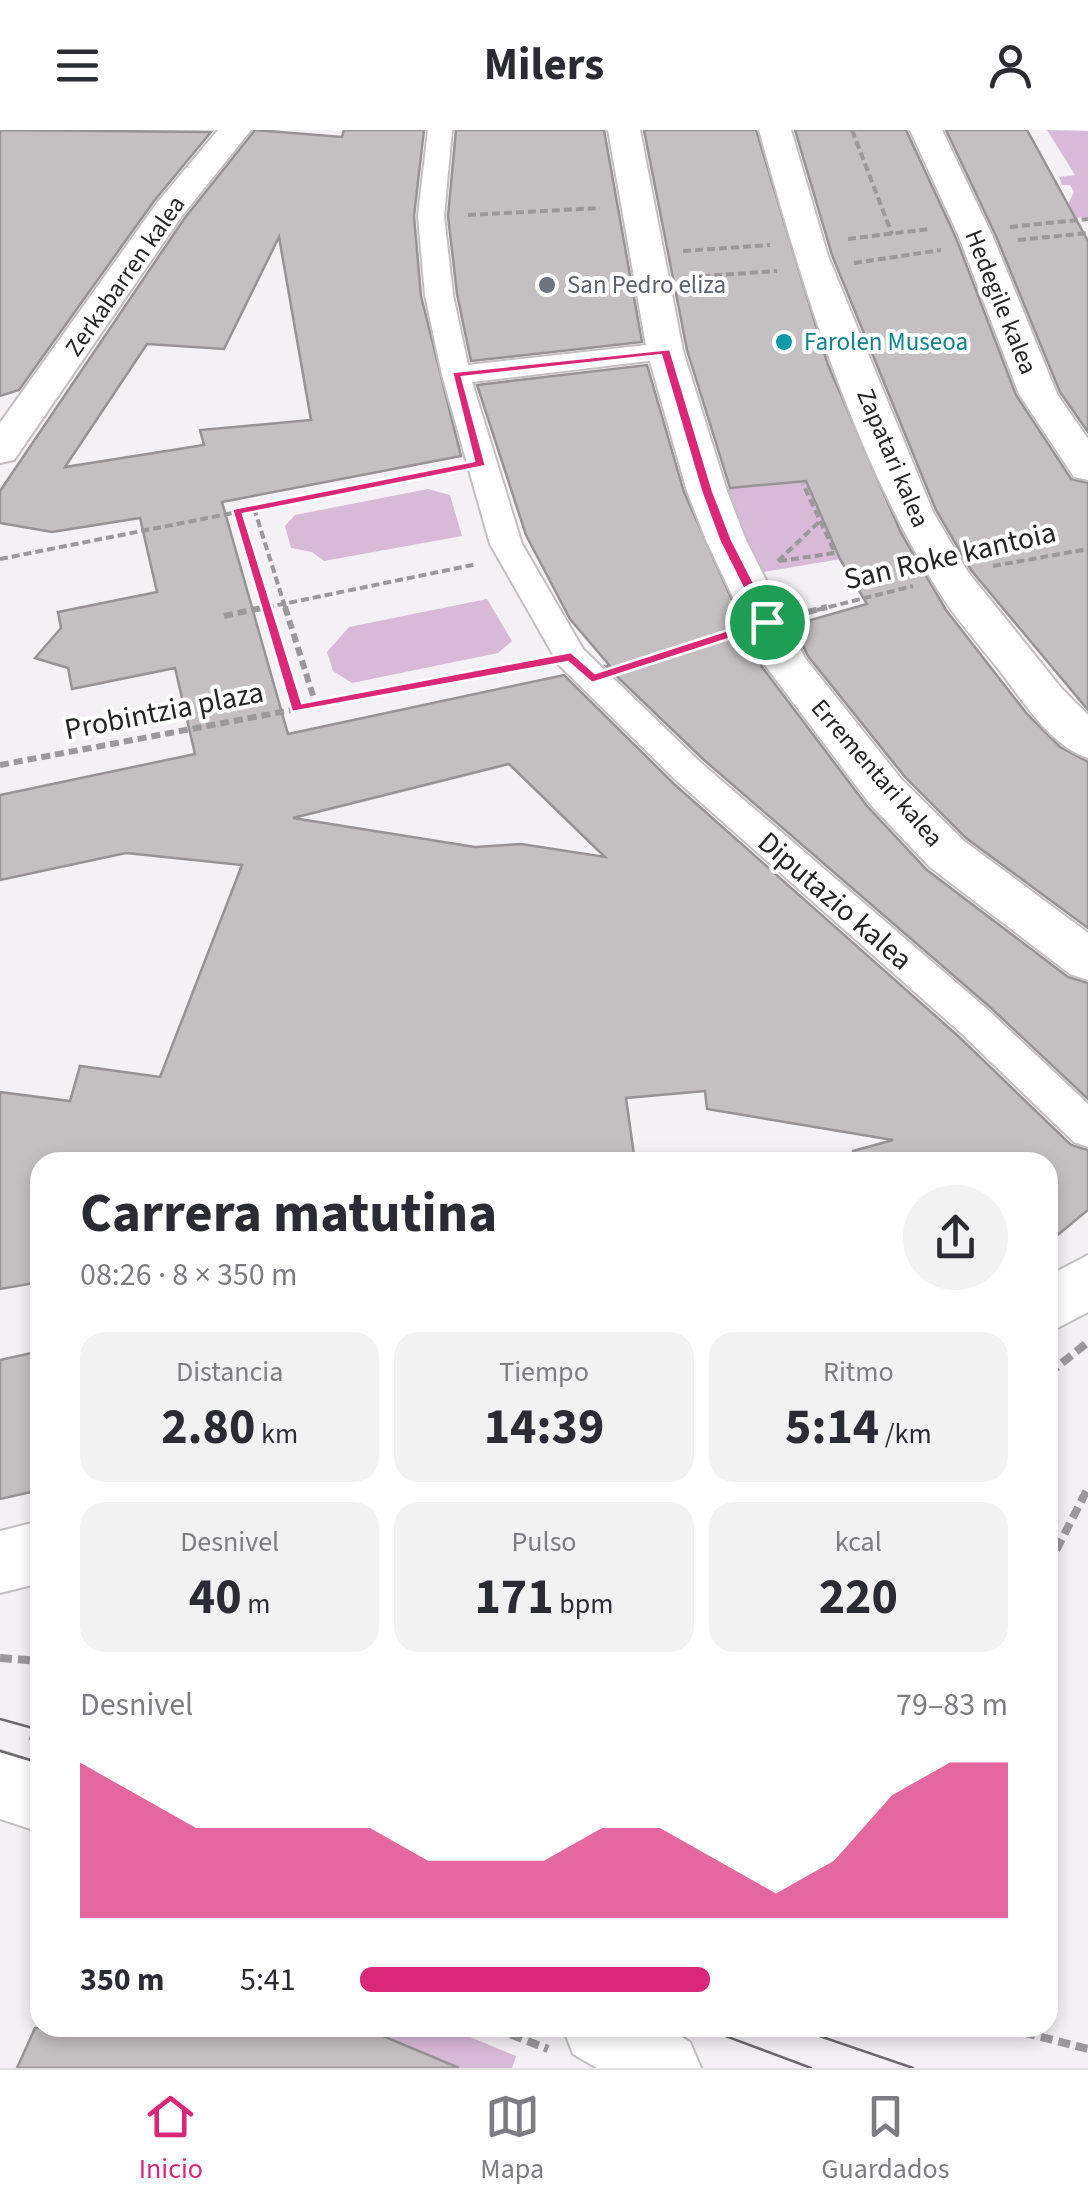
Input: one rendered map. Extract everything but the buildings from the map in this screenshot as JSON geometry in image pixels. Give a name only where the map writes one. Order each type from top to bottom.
[{"type":"street","name":"Zerkabarren kalea","points":[[6,433],[169,210],[235,130]]},
{"type":"street","name":"Diputazio kalea","points":[[440,130],[431,216],[438,295],[456,375],[513,556],[582,668],[704,785],[974,1021],[1088,1130]]},
{"type":"street","name":"Errementari kalea","points":[[624,130],[666,351],[707,491],[765,592],[787,665],[886,792],[947,854],[1088,960]]},
{"type":"street","name":"Zapatari kalea","points":[[775,130],[811,256],[890,460],[949,577],[1046,700],[1088,742]]},
{"type":"street","name":"Hedegile kalea","points":[[926,130],[976,237],[1038,394],[1088,468]]},
{"type":"street","points":[[456,375],[666,351]]},
{"type":"street","points":[[1058,1300],[1088,1281]]},
{"type":"street","points":[[0,1562],[30,1554]]},
{"type":"street","points":[[0,1785],[30,1795]]},
{"type":"street","points":[[614,2037],[664,2068]]},
{"type":"path","points":[[852,130],[892,234]]},
{"type":"path","points":[[467,215],[638,206]]},
{"type":"path","points":[[1024,226],[1088,219]]},
{"type":"path","points":[[839,240],[943,228]]},
{"type":"path","points":[[1031,239],[1088,232]]},
{"type":"path","points":[[678,252],[772,245]]},
{"type":"path","points":[[852,263],[945,250]]},
{"type":"path","points":[[673,279],[788,270]]},
{"type":"path","points":[[0,558],[481,464]]},
{"type":"path","points":[[765,592],[834,553],[803,484]]},
{"type":"path","points":[[254,508],[316,705]]},
{"type":"path","points":[[236,512],[296,709]]},
{"type":"path","points":[[765,592],[820,521]]},
{"type":"path","name":"San Roke kantoia","points":[[582,668],[765,592],[949,577],[1088,549]]},
{"type":"path","points":[[224,616],[513,556]]},
{"type":"path","name":"Probintzia plaza","points":[[0,765],[316,705],[582,668]]},
{"type":"path","points":[[1058,1366],[1088,1342]]},
{"type":"path","points":[[1058,1546],[1088,1488]]},
{"type":"path","points":[[0,1658],[30,1660]]},
{"type":"path","points":[[1041,2037],[1088,2049]]},
{"type":"shaded area","points":[[1047,130],[1088,131],[1088,217],[1076,218],[1068,204],[1074,192],[1070,185],[1062,185],[1059,177],[1075,175]]},
{"type":"shaded area","points":[[806,481],[841,559],[752,574],[722,489]]},
{"type":"shaded area","points":[[428,489],[450,495],[462,536],[324,561],[312,552],[291,548],[285,526],[295,515]]},
{"type":"shaded area","points":[[487,599],[512,641],[498,653],[352,683],[333,671],[327,652],[349,627]]},
{"type":"shaded area","points":[[386,2037],[470,2037],[516,2056],[512,2068],[460,2068]]},
{"type":"tram line","points":[[0,1719],[30,1727]]},
{"type":"tram line","points":[[0,1751],[30,1760]]},
{"type":"tram line","points":[[728,2037],[811,2068]]},
{"type":"tram line","points":[[822,2037],[913,2068]]},
{"type":"place","name":"San Pedro eliza","points":[[547,285]]},
{"type":"place","name":"Farolen Museoa","points":[[784,342]]},
{"type":"route","points":[[666,351],[707,491],[726,540],[767,622],[615,674],[592,678],[571,657],[296,709],[236,512],[481,464],[456,375],[666,351]]}]
